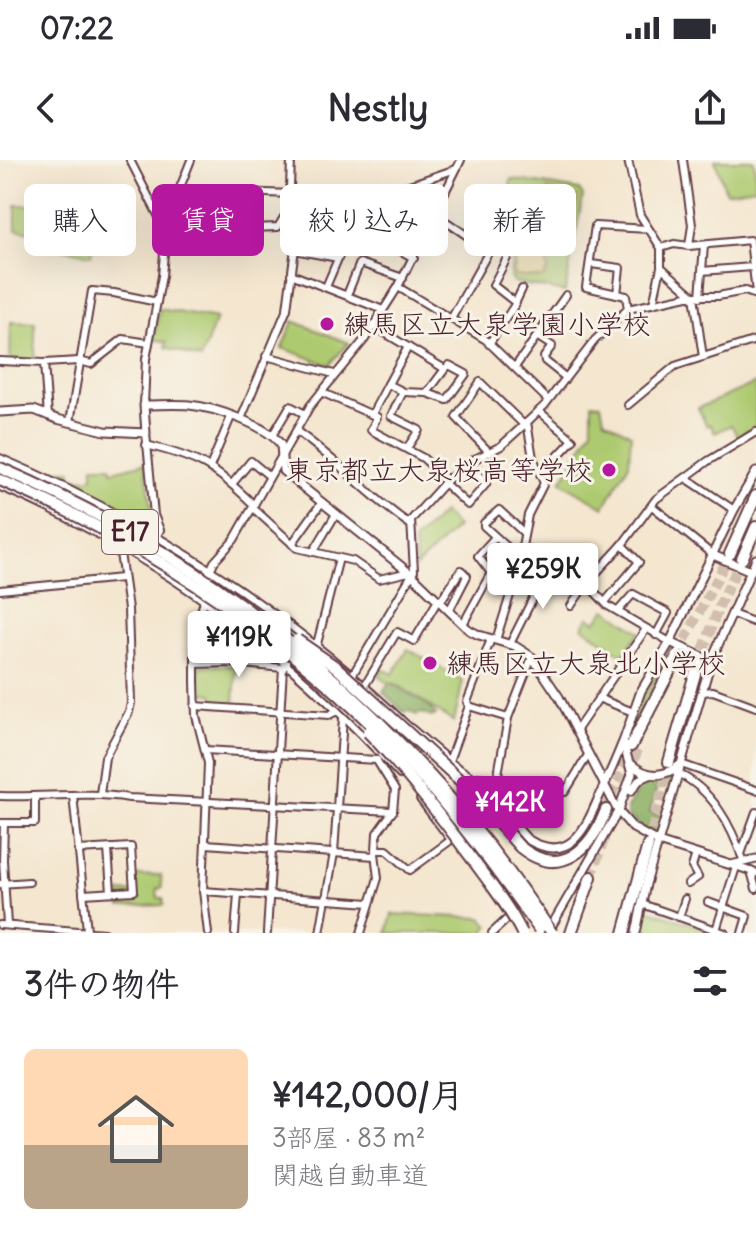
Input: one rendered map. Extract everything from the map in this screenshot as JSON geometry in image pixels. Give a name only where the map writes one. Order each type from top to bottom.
[{"type":"highway","name":"E17","points":[[0,468],[113,523],[194,572],[251,611],[324,669],[406,748],[482,836],[544,932]]},
{"type":"highway","name":"E17","points":[[0,480],[126,542],[195,584],[362,717],[409,763],[544,932]]},
{"type":"highway","points":[[730,554],[756,496]]},
{"type":"highway","points":[[742,559],[756,527]]},
{"type":"highway","points":[[251,611],[346,676],[472,791],[520,847],[546,860],[574,856],[592,839],[606,810]]},
{"type":"highway","points":[[276,649],[346,709],[408,776],[484,875],[522,933]]},
{"type":"highway","points":[[631,746],[678,655]]},
{"type":"highway","points":[[676,768],[698,664]]},
{"type":"highway","points":[[626,933],[653,844]]},
{"type":"highway","points":[[571,933],[591,877]]},
{"type":"street","points":[[130,160],[152,203]]},
{"type":"street","points":[[182,184],[191,160]]},
{"type":"street","points":[[290,184],[291,160]]},
{"type":"street","points":[[448,184],[461,160]]},
{"type":"street","points":[[628,160],[638,208],[661,248],[661,267],[653,304]]},
{"type":"street","points":[[683,160],[692,225],[689,246]]},
{"type":"street","points":[[414,184],[453,171]]},
{"type":"street","points":[[628,309],[628,299],[586,287],[596,225],[648,229]]},
{"type":"street","points":[[353,674],[410,574],[411,520],[445,481],[490,453],[526,424],[603,331],[628,309],[697,296],[745,291],[756,294],[750,240],[689,246],[674,244],[661,248]]},
{"type":"street","points":[[703,357],[697,296],[704,245]]},
{"type":"street","points":[[156,537],[160,530],[154,515],[144,405],[149,343],[162,256]]},
{"type":"street","points":[[241,419],[287,309],[293,256]]},
{"type":"street","points":[[326,287],[338,258],[327,256]]},
{"type":"street","points":[[208,933],[203,891],[208,763],[195,706],[195,632],[210,571],[234,540],[269,476],[279,468],[281,457],[305,414],[373,326],[398,287],[414,258],[411,256]]},
{"type":"street","points":[[451,319],[487,256]]},
{"type":"street","points":[[507,256],[493,285],[516,303]]},
{"type":"street","points":[[347,295],[360,263],[403,278]]},
{"type":"street","points":[[591,264],[620,268],[617,294]]},
{"type":"street","points":[[661,267],[697,296]]},
{"type":"street","points":[[702,271],[752,267]]},
{"type":"street","points":[[479,270],[496,279]]},
{"type":"street","points":[[291,274],[383,310]]},
{"type":"street","points":[[398,287],[489,344],[548,400]]},
{"type":"street","points":[[489,344],[522,289]]},
{"type":"street","points":[[70,422],[92,291],[157,302]]},
{"type":"street","points":[[515,367],[566,295]]},
{"type":"street","points":[[373,326],[445,369]]},
{"type":"street","points":[[538,337],[552,346],[544,357],[545,361],[565,377]]},
{"type":"street","points":[[0,361],[91,364],[123,339],[149,343]]},
{"type":"street","points":[[628,405],[675,366],[756,340]]},
{"type":"street","points":[[372,414],[408,347]]},
{"type":"street","points":[[266,356],[334,374]]},
{"type":"street","points":[[44,363],[48,416]]},
{"type":"street","points":[[388,384],[403,392],[427,393],[447,400],[466,374],[449,365],[427,393]]},
{"type":"street","points":[[449,761],[469,706],[467,702],[521,557],[528,515],[544,483],[533,458],[526,424],[480,382],[456,417],[490,453]]},
{"type":"street","points":[[453,391],[467,401]]},
{"type":"street","points":[[321,392],[377,417],[371,430],[423,458],[468,505],[486,484],[469,464]]},
{"type":"street","points":[[403,392],[391,416],[419,430],[407,448]]},
{"type":"street","points":[[144,405],[192,405],[241,419],[287,447]]},
{"type":"street","points":[[281,457],[276,438],[290,406],[305,414]]},
{"type":"street","points":[[0,412],[34,410],[105,431],[146,433]]},
{"type":"street","points":[[539,411],[573,440],[541,474]]},
{"type":"street","points":[[210,467],[231,417]]},
{"type":"street","points":[[296,431],[316,444],[366,491],[411,525]]},
{"type":"street","points":[[571,606],[656,499],[708,461],[756,432]]},
{"type":"street","points":[[146,447],[182,453],[210,467],[232,484],[297,548],[353,561],[379,579],[410,574]]},
{"type":"street","points":[[0,458],[99,505],[156,537],[317,644],[411,729],[474,779],[523,836],[534,844],[564,846],[582,834],[604,786],[631,746]]},
{"type":"street","points":[[232,484],[251,461],[269,476]]},
{"type":"street","points":[[279,468],[410,574],[476,634],[510,644],[532,657],[559,697],[618,811],[633,828],[653,844],[731,865],[756,859]]},
{"type":"street","points":[[618,811],[631,781],[633,712],[756,472]]},
{"type":"street","points":[[26,499],[37,474]]},
{"type":"street","points":[[686,478],[734,510]]},
{"type":"street","points":[[0,487],[119,546],[276,649],[285,666],[337,711],[415,792],[451,840],[410,870],[389,850],[334,853],[206,844]]},
{"type":"street","points":[[292,544],[322,502]]},
{"type":"street","points":[[652,506],[713,555],[751,571]]},
{"type":"street","points":[[524,533],[497,509],[484,523],[495,537],[521,557],[549,566],[586,584],[605,602],[646,629],[711,661]]},
{"type":"street","points":[[313,552],[336,514]]},
{"type":"street","points":[[463,624],[491,573],[478,556],[495,537]]},
{"type":"street","points":[[605,602],[639,562],[622,545]]},
{"type":"street","points":[[100,794],[105,757],[131,703],[128,609],[119,546]]},
{"type":"street","points":[[317,644],[339,558]]},
{"type":"street","points":[[653,844],[711,661],[756,559]]},
{"type":"street","points":[[510,644],[549,566]]},
{"type":"street","points":[[365,685],[397,632],[414,641],[461,570],[467,576],[449,611]]},
{"type":"street","points":[[0,590],[122,578]]},
{"type":"street","points":[[618,611],[633,594],[668,613],[656,635]]},
{"type":"street","points":[[732,614],[756,623]]},
{"type":"street","points":[[576,731],[646,629]]},
{"type":"street","points":[[497,780],[508,718],[532,657]]},
{"type":"street","points":[[195,664],[285,666]]},
{"type":"street","points":[[267,933],[285,666]]},
{"type":"street","points":[[703,692],[713,691],[756,707]]},
{"type":"street","points":[[598,698],[633,712]]},
{"type":"street","points":[[195,706],[329,715],[337,711]]},
{"type":"street","points":[[469,706],[508,718]]},
{"type":"street","points":[[320,933],[334,853],[343,717]]},
{"type":"street","points":[[205,750],[380,759],[411,729]]},
{"type":"street","points":[[474,779],[478,777],[565,792],[588,755]]},
{"type":"street","points":[[361,933],[378,878],[377,833],[393,811],[395,789],[380,759]]},
{"type":"street","points":[[630,762],[650,775]]},
{"type":"street","points":[[544,932],[637,782],[676,768],[756,790]]},
{"type":"street","points":[[676,768],[711,797],[719,808],[740,862],[754,872],[756,889]]},
{"type":"street","points":[[0,796],[35,798],[100,794],[393,811]]},
{"type":"street","points":[[73,795],[87,930]]},
{"type":"street","points":[[35,798],[35,823],[2,823],[4,925],[104,933]]},
{"type":"street","points":[[716,930],[756,812]]},
{"type":"street","points":[[78,850],[131,847],[134,891],[83,894]]},
{"type":"street","points":[[108,849],[111,892]]},
{"type":"street","points":[[688,884],[698,877],[692,867],[696,854]]},
{"type":"street","points":[[2,884],[29,882]]},
{"type":"street","points":[[203,891],[370,903]]},
{"type":"street","points":[[235,933],[238,894]]},
{"type":"street","points":[[679,917],[685,899]]},
{"type":"street","points":[[636,933],[637,900],[725,933]]},
{"type":"street","points":[[708,902],[747,916],[742,933]]},
{"type":"street","points":[[492,933],[506,920]]},
{"type":"green space","points":[[715,160],[754,160],[756,187],[726,192]]},
{"type":"green space","points":[[511,179],[542,184],[510,184]]},
{"type":"green space","points":[[576,190],[583,196],[576,233]]},
{"type":"green space","points":[[16,205],[24,205],[24,231],[16,229]]},
{"type":"green space","points":[[512,256],[516,256],[514,275],[543,278],[548,269],[539,256],[572,256],[565,292],[513,282],[510,278]]},
{"type":"green space","points":[[160,309],[216,319],[201,359],[166,347],[167,342],[153,339]]},
{"type":"green space","points":[[293,321],[349,343],[329,365],[282,348]]},
{"type":"green space","points":[[11,322],[35,323],[35,360],[10,359]]},
{"type":"green space","points":[[756,383],[756,426],[738,436],[731,425],[715,433],[710,424],[707,426],[698,408]]},
{"type":"green space","points":[[592,403],[601,404],[604,419],[631,434],[629,464],[604,507],[561,482],[592,429]]},
{"type":"green space","points":[[145,463],[155,531],[46,473],[46,470],[71,470],[72,478],[88,479],[93,476],[93,466],[111,466],[112,471]]},
{"type":"green space","points":[[443,513],[457,527],[416,567],[414,541]]},
{"type":"green space","points":[[606,609],[640,632],[622,655],[583,627],[588,617],[596,622]]},
{"type":"green space","points":[[670,647],[707,665],[682,754],[674,764],[702,666],[670,652],[664,659],[630,737],[627,736],[642,695]]},
{"type":"green space","points":[[408,649],[463,681],[454,722],[396,684],[378,676],[383,669],[393,674]]},
{"type":"green space","points":[[200,666],[236,666],[234,705],[214,704],[213,694],[199,693]]},
{"type":"green space","points":[[390,682],[429,706],[436,715],[431,717],[423,713],[404,712],[383,692]]},
{"type":"green space","points":[[675,778],[668,797],[670,787],[658,784],[650,812],[662,816],[666,805],[660,832],[653,835],[627,816],[627,808],[642,784]]},
{"type":"green space","points":[[161,875],[162,888],[157,889],[158,898],[163,898],[164,905],[121,907],[120,893],[134,892],[135,876]]},
{"type":"green space","points":[[647,909],[718,933],[642,933]]},
{"type":"green space","points":[[392,914],[482,918],[489,926],[483,933],[387,933]]},
{"type":"sand","points":[[516,256],[546,256],[548,269],[543,278],[514,276]]},
{"type":"tunnel","points":[[678,653],[730,554]]},
{"type":"tunnel","points":[[698,664],[720,604],[742,559]]},
{"type":"tunnel","points":[[606,810],[630,748]]},
{"type":"tunnel","points":[[629,774],[638,749]]},
{"type":"tunnel","points":[[648,845],[669,764]]},
{"type":"tunnel","points":[[591,877],[606,834]]},
{"type":"place","name":"練馬区立大泉学園小学校","points":[[327,324]]},
{"type":"place","name":"東京都立大泉桜高等学校","points":[[609,470]]},
{"type":"place","name":"練馬区立大泉北小学校","points":[[430,663]]}]
